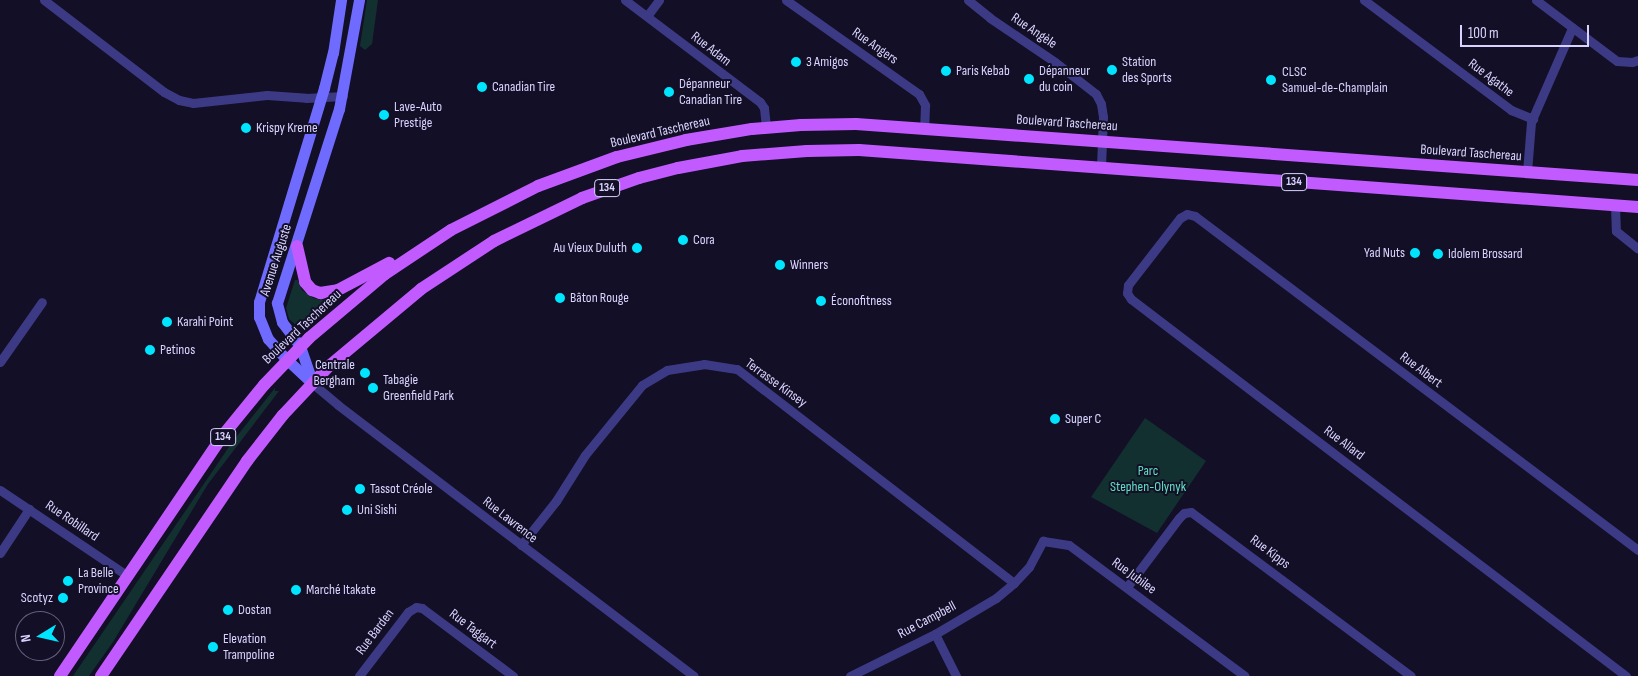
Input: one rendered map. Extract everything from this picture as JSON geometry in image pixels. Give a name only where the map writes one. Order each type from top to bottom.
[{"type":"main road","name":"Avenue Auguste","points":[[312,383],[287,360],[263,330],[259,317],[259,302],[333,53],[341,0]]},
{"type":"main road","name":"Avenue Auguste","points":[[312,383],[300,346],[282,322],[277,307],[343,96],[359,0]]},
{"type":"main road","name":"Boulevard Taschereau","points":[[60,676],[224,434],[300,346],[364,290],[408,257],[451,230],[538,186],[617,157],[691,138],[766,127],[842,124],[924,128],[1638,180]]},
{"type":"main road","name":"134","points":[[101,676],[235,477],[284,415],[312,383],[346,350],[403,302],[482,248],[582,198],[653,174],[742,156],[833,150],[893,152],[1638,207]]},
{"type":"main road","points":[[297,246],[304,282],[314,291],[327,293],[338,290],[451,230]]},
{"type":"street","points":[[44,0],[164,92],[179,100],[198,103],[267,95],[343,96]]},
{"type":"street","name":"Rue Adam","points":[[625,0],[760,102],[764,108],[766,127]]},
{"type":"street","points":[[647,16],[659,0]]},
{"type":"street","name":"Rue Angers","points":[[786,0],[918,94],[925,105],[924,128]]},
{"type":"street","name":"Rue Angèle","points":[[970,0],[990,18],[1055,62],[1096,94],[1102,110],[1103,141],[1101,167]]},
{"type":"street","name":"Rue Agathe","points":[[1364,0],[1511,110],[1532,119]]},
{"type":"street","points":[[1536,0],[1617,61],[1632,62],[1638,60]]},
{"type":"street","points":[[1527,172],[1532,119],[1572,28]]},
{"type":"street","points":[[1615,205],[1616,231],[1638,250]]},
{"type":"street","name":"Rue Albert","points":[[1187,214],[1194,216],[1638,550]]},
{"type":"street","name":"Rue Allard","points":[[1187,214],[1180,218],[1128,284],[1127,291],[1130,297],[1626,676]]},
{"type":"street","points":[[0,362],[42,302]]},
{"type":"street","name":"Terrasse Kinsey","points":[[521,546],[556,501],[585,455],[642,385],[667,370],[704,364],[737,369],[1014,583]]},
{"type":"street","name":"Rue Lawrence","points":[[312,383],[521,546],[694,676]]},
{"type":"street","name":"Rue Robillard","points":[[0,490],[128,576]]},
{"type":"street","points":[[0,553],[29,509]]},
{"type":"street","name":"Rue Kipps","points":[[1127,586],[1179,518],[1184,513],[1191,512],[1411,676]]},
{"type":"street","name":"Rue Jubilee","points":[[1014,583],[1029,567],[1043,541],[1069,546],[1127,586],[1245,676]]},
{"type":"street","name":"Rue Campbell","points":[[850,676],[935,634],[996,598],[1014,583]]},
{"type":"street","name":"Rue Barden","points":[[359,676],[408,612],[416,607]]},
{"type":"street","name":"Rue Taggart","points":[[416,607],[422,608],[513,676]]},
{"type":"street","points":[[935,634],[956,676]]},
{"type":"green space","points":[[367,0],[378,0],[372,44],[365,50],[360,46]]},
{"type":"green space","points":[[295,280],[298,280],[302,290],[313,298],[322,300],[343,295],[310,324],[297,326],[289,319],[286,308]]},
{"type":"green space","points":[[275,388],[275,391],[279,391],[208,484],[113,642],[89,676],[73,676],[233,441]]},
{"type":"green space","name":"Parc Stephen-Olynyk","points":[[1145,418],[1206,461],[1157,533],[1091,497]]},
{"type":"place","name":"3 Amigos","points":[[796,62]]},
{"type":"place","name":"Station des Sports","points":[[1112,70]]},
{"type":"place","name":"Paris Kebab","points":[[946,71]]},
{"type":"place","name":"Dépanneur du coin","points":[[1029,79]]},
{"type":"place","name":"CLSC Samuel-de-Champlain","points":[[1271,80]]},
{"type":"place","name":"Canadian Tire","points":[[482,87]]},
{"type":"place","name":"Dépanneur Canadian Tire","points":[[669,92]]},
{"type":"place","name":"Lave-Auto Prestige","points":[[384,115]]},
{"type":"place","name":"Krispy Kreme","points":[[246,128]]},
{"type":"place","name":"Cora","points":[[683,240]]},
{"type":"place","name":"Au Vieux Duluth","points":[[637,248]]},
{"type":"place","name":"Yad Nuts","points":[[1415,253]]},
{"type":"place","name":"Idolem Brossard","points":[[1438,254]]},
{"type":"place","name":"Winners","points":[[780,265]]},
{"type":"place","name":"Bâton Rouge","points":[[560,298]]},
{"type":"place","name":"Éconofitness","points":[[821,301]]},
{"type":"place","name":"Karahi Point","points":[[167,322]]},
{"type":"place","name":"Petinos","points":[[150,350]]},
{"type":"place","name":"Centrale Bergham","points":[[365,373]]},
{"type":"place","name":"Tabagie Greenfield Park","points":[[373,388]]},
{"type":"place","name":"Super C","points":[[1055,419]]},
{"type":"place","name":"Tassot Créole","points":[[360,489]]},
{"type":"place","name":"Uni Sishi","points":[[347,510]]},
{"type":"place","name":"La Belle Province","points":[[68,581]]},
{"type":"place","name":"Marché Itakate","points":[[296,590]]},
{"type":"place","name":"Scotyz","points":[[63,598]]},
{"type":"place","name":"Dostan","points":[[228,610]]},
{"type":"place","name":"Elevation Trampoline","points":[[213,647]]}]
